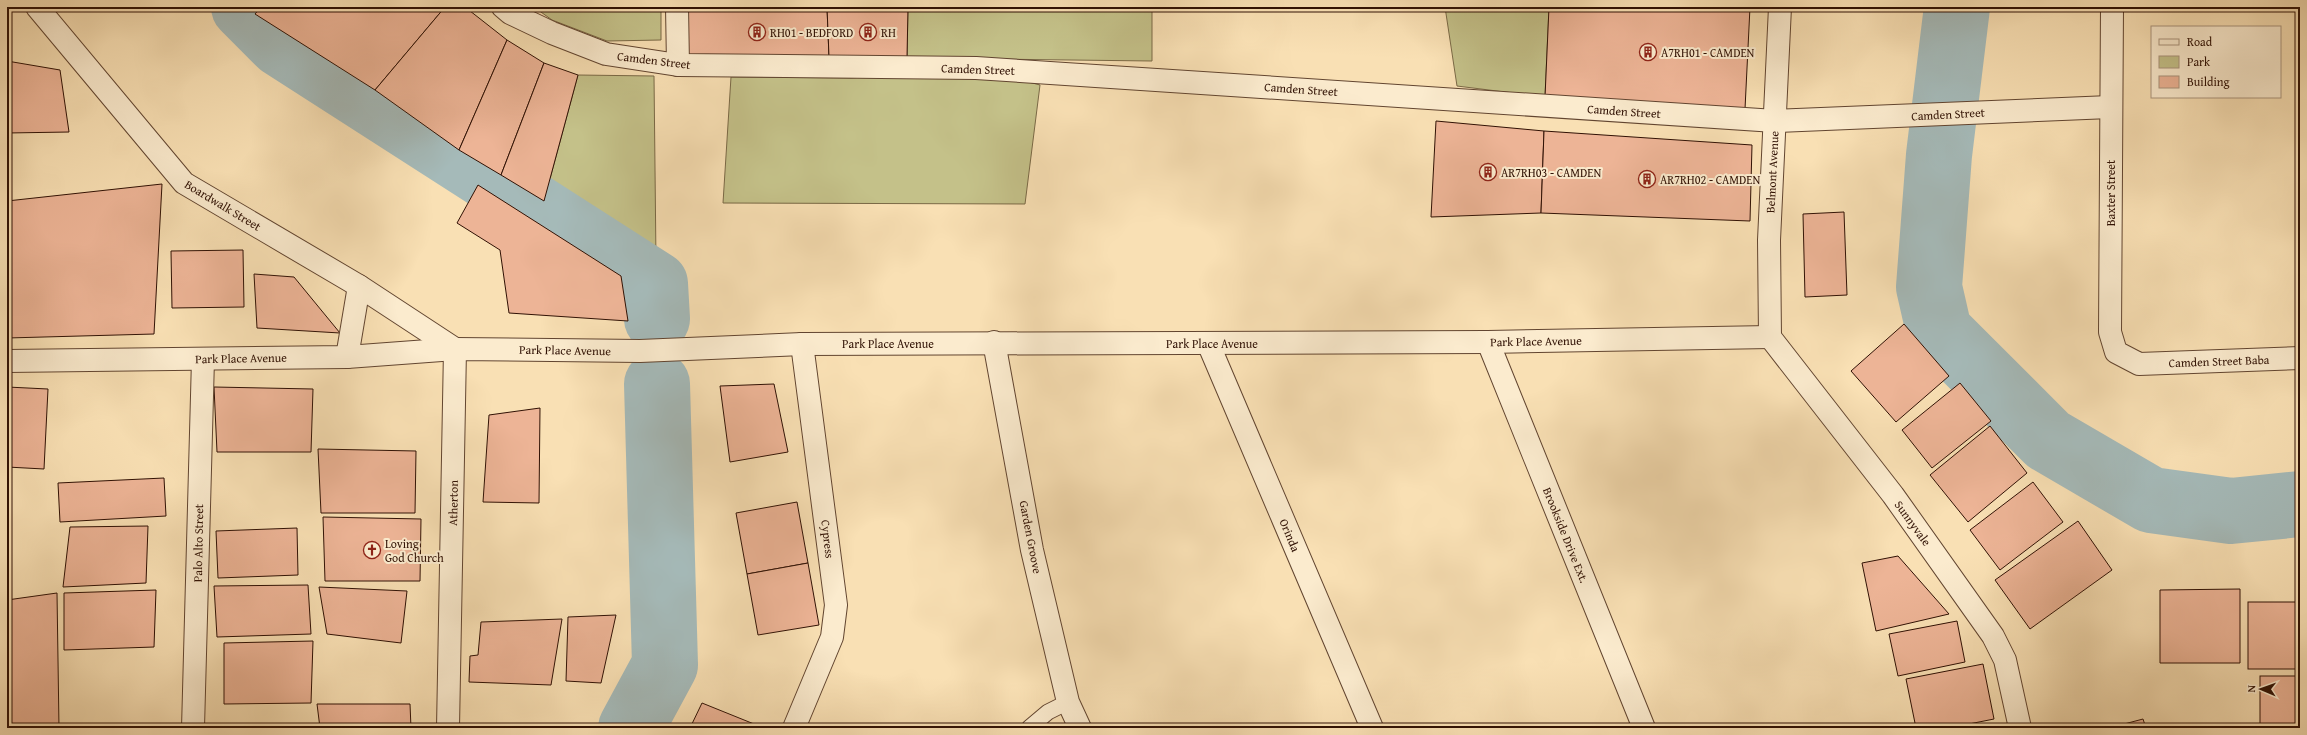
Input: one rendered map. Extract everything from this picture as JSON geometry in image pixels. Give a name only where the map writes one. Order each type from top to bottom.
[{"type":"street","name":"Boardwalk Street","points":[[37,7],[184,183],[360,286],[456,349]]},
{"type":"street","name":"Camden Street","points":[[503,7],[510,13],[552,33],[606,54],[678,64],[976,68],[1775,121],[2110,107]]},
{"type":"street","points":[[677,7],[678,64]]},
{"type":"street","name":"Belmont Avenue","points":[[1770,337],[1769,240],[1780,7]]},
{"type":"street","name":"Baxter Street","points":[[2112,7],[2110,107],[2110,332],[2116,352],[2139,364]]},
{"type":"street","points":[[347,357],[360,286]]},
{"type":"street","name":"Park Place Avenue","points":[[7,361],[347,357],[456,349],[640,351],[802,344],[994,342],[1488,342],[1770,337]]},
{"type":"street","name":"Sunnyvale","points":[[1770,337],[1893,495],[1994,636],[2005,660],[2020,728]]},
{"type":"street","name":"Garden Groove","points":[[994,342],[1032,550],[1068,702],[1080,728]]},
{"type":"street","name":"Brookside Drive Ext.","points":[[1488,342],[1644,728]]},
{"type":"street","name":"Orinda","points":[[1208,343],[1372,728]]},
{"type":"street","name":"Cypress","points":[[794,728],[832,636],[836,605],[802,344]]},
{"type":"street","name":"Atherton","points":[[448,728],[456,349]]},
{"type":"street","name":"Camden Street Baba","points":[[2139,364],[2300,358]]},
{"type":"street","name":"Palo Alto Street","points":[[193,728],[203,359]]},
{"type":"lane","points":[[1029,728],[1048,712],[1068,702]]},
{"type":"green space","points":[[534,7],[661,7],[661,40],[607,41],[552,20]]},
{"type":"green space","points":[[908,7],[1152,7],[1152,61],[907,58]]},
{"type":"green space","points":[[1445,7],[1549,7],[1545,97],[1457,86]]},
{"type":"green space","points":[[976,68],[1040,85],[1025,204],[723,203],[731,77],[851,78]]},
{"type":"green space","points":[[578,75],[654,76],[656,261],[544,201]]},
{"type":"building","points":[[261,7],[445,7],[375,90],[255,14]]},
{"type":"building","points":[[445,7],[465,7],[507,40],[459,150],[375,90]]},
{"type":"building","name":"RH01 - BEDFORD","points":[[685,7],[827,7],[829,57],[686,59]]},
{"type":"building","name":"RH","points":[[827,7],[908,7],[907,58],[829,57]]},
{"type":"building","name":"A7RH01 - CAMDEN","points":[[1549,7],[1750,7],[1745,109],[1545,97]]},
{"type":"building","points":[[507,40],[544,63],[501,175],[459,150]]},
{"type":"building","points":[[7,61],[60,70],[69,132],[7,133]]},
{"type":"building","points":[[544,63],[578,75],[544,201],[501,175]]},
{"type":"building","name":"AR7RH03 - CAMDEN","points":[[1436,121],[1544,131],[1541,213],[1431,217]]},
{"type":"building","name":"AR7RH02 - CAMDEN","points":[[1544,131],[1752,145],[1750,221],[1541,213]]},
{"type":"building","points":[[162,184],[154,334],[7,338],[7,201]]},
{"type":"building","points":[[478,185],[621,276],[628,321],[509,313],[500,250],[457,223]]},
{"type":"building","points":[[1844,212],[1847,295],[1805,297],[1803,214]]},
{"type":"building","points":[[243,250],[244,307],[172,308],[171,251]]},
{"type":"building","points":[[254,274],[294,277],[340,333],[257,328]]},
{"type":"building","points":[[1904,324],[1949,376],[1896,422],[1851,371]]},
{"type":"building","points":[[1960,383],[1991,421],[1932,468],[1902,430]]},
{"type":"building","points":[[774,384],[788,452],[730,462],[720,386]]},
{"type":"building","points":[[7,387],[48,389],[44,469],[7,467]]},
{"type":"building","points":[[214,387],[313,389],[311,452],[217,452]]},
{"type":"building","points":[[540,408],[539,503],[483,502],[489,415]]},
{"type":"building","points":[[1990,426],[2027,473],[1968,522],[1930,475]]},
{"type":"building","points":[[318,449],[416,451],[415,513],[321,513]]},
{"type":"building","points":[[164,478],[166,516],[60,522],[58,483]]},
{"type":"building","points":[[2033,482],[2063,522],[2000,570],[1970,530]]},
{"type":"building","points":[[797,502],[808,563],[747,574],[736,513]]},
{"type":"building","name":"Loving God Church","points":[[323,517],[421,519],[420,581],[325,581]]},
{"type":"building","points":[[2078,521],[2112,570],[2030,629],[1995,580]]},
{"type":"building","points":[[148,526],[146,583],[63,587],[70,527]]},
{"type":"building","points":[[297,528],[298,575],[218,578],[216,531]]},
{"type":"building","points":[[1898,556],[1949,614],[1876,631],[1862,563]]},
{"type":"building","points":[[808,563],[819,625],[758,635],[747,574]]},
{"type":"building","points":[[308,585],[311,634],[217,637],[214,586]]},
{"type":"building","points":[[319,587],[407,591],[401,643],[327,634]]},
{"type":"building","points":[[2240,589],[2240,663],[2160,663],[2160,590]]},
{"type":"building","points":[[156,590],[154,647],[64,650],[64,593]]},
{"type":"building","points":[[57,593],[59,728],[7,728],[7,600]]},
{"type":"building","points":[[2248,602],[2300,602],[2300,669],[2248,669]]},
{"type":"building","points":[[616,615],[601,683],[566,681],[568,617]]},
{"type":"building","points":[[562,619],[551,685],[469,682],[470,656],[478,655],[481,622]]},
{"type":"building","points":[[1957,621],[1965,662],[1898,676],[1889,634]]},
{"type":"building","points":[[313,641],[311,703],[224,704],[224,643]]},
{"type":"building","points":[[1983,664],[1994,719],[1949,728],[1916,728],[1906,679]]},
{"type":"building","points":[[2260,676],[2300,676],[2300,728],[2260,728]]},
{"type":"building","points":[[702,703],[754,724],[753,728],[690,728]]},
{"type":"building","points":[[317,704],[410,704],[411,728],[320,728]]},
{"type":"building","points":[[2143,719],[2146,728],[2109,728]]},
{"type":"waterway","points":[[244,7],[281,44],[655,284],[657,319]]},
{"type":"waterway","points":[[1957,7],[1939,155],[1929,287],[1939,331],[2048,440],[2151,500],[2231,511],[2300,504]]},
{"type":"waterway","points":[[631,728],[665,665],[657,384]]},
{"type":"place","name":"RH01 - BEDFORD","points":[[757,32]]},
{"type":"place","name":"RH","points":[[868,32]]},
{"type":"place","name":"A7RH01 - CAMDEN","points":[[1648,52]]},
{"type":"place","name":"AR7RH03 - CAMDEN","points":[[1488,172]]},
{"type":"place","name":"AR7RH02 - CAMDEN","points":[[1647,179]]},
{"type":"place","name":"Loving God Church","points":[[372,550]]}]
